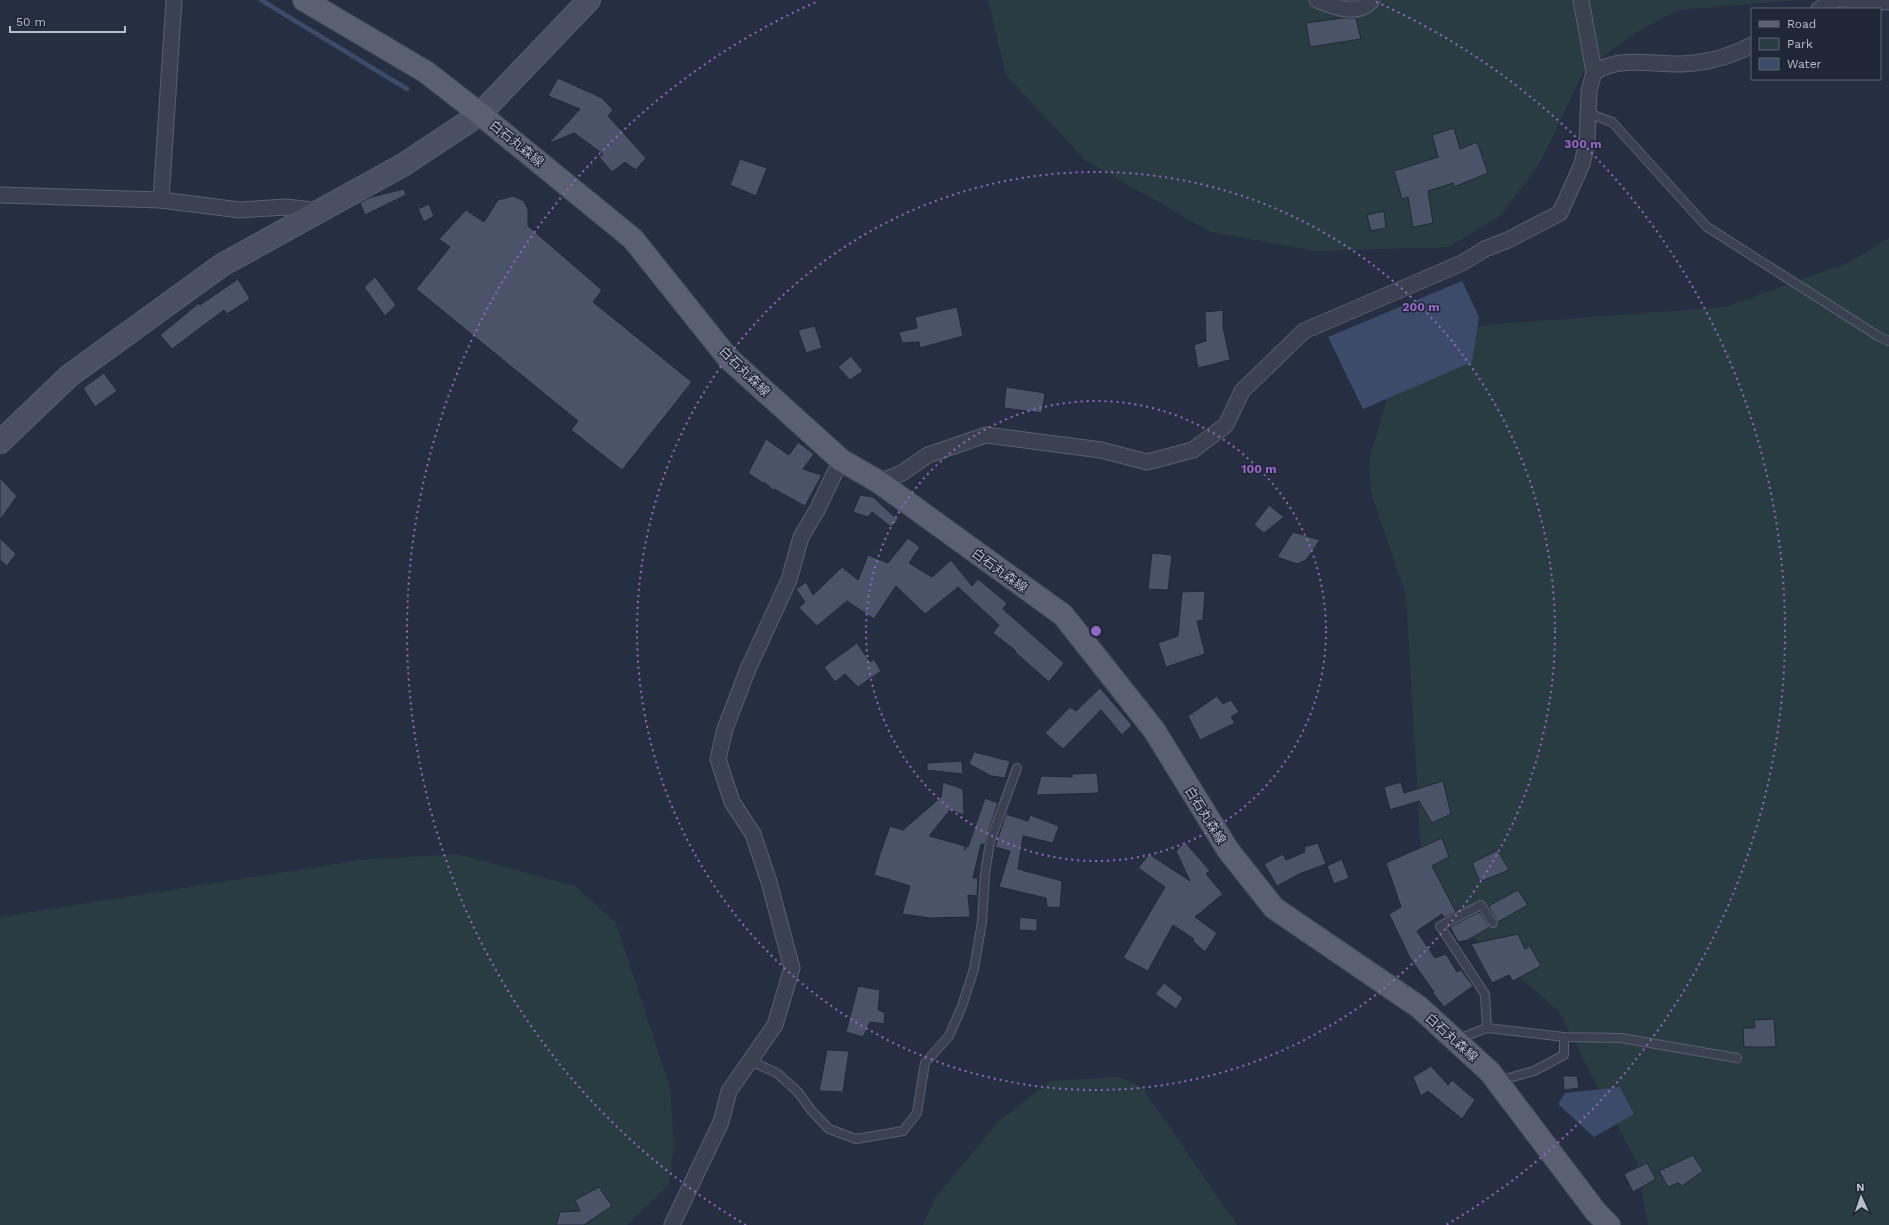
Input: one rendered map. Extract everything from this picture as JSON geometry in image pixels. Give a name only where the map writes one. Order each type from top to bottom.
[{"type":"main road","name":"白石丸森線","points":[[304,0],[426,72],[480,114],[633,239],[728,358],[841,460],[879,482],[1063,615],[1154,730],[1228,850],[1274,908],[1419,1007],[1490,1072],[1596,1212],[1609,1225]]},
{"type":"street","points":[[161,200],[174,0]]},
{"type":"street","points":[[0,442],[69,376],[222,265],[403,165],[480,114],[589,0]]},
{"type":"street","points":[[1317,0],[1349,10],[1367,6],[1372,0]]},
{"type":"street","points":[[879,482],[902,472],[928,455],[986,435],[1101,450],[1147,462],[1193,450],[1226,425],[1242,391],[1304,331],[1462,263],[1485,249],[1508,240],[1560,213],[1582,164],[1587,142],[1589,91],[1594,72],[1581,0]]},
{"type":"street","points":[[1821,8],[1836,0]]},
{"type":"street","points":[[1846,0],[1861,2],[1889,2]]},
{"type":"street","points":[[1594,72],[1606,65],[1625,61],[1693,63],[1740,51],[1751,46]]},
{"type":"street","points":[[0,195],[161,200],[240,210],[286,207],[322,211]]},
{"type":"street","points":[[672,1225],[721,1122],[729,1091],[775,1025],[792,968],[769,882],[753,834],[732,802],[718,759],[725,729],[748,669],[789,580],[801,537],[817,510],[841,460]]},
{"type":"lane","points":[[1588,113],[1612,122],[1707,227],[1878,336],[1889,341]]},
{"type":"lane","points":[[750,1061],[777,1073],[798,1092],[829,1129],[856,1139],[903,1131],[917,1113],[925,1063],[949,1036],[962,1006],[974,969],[982,922],[985,874],[990,842],[1018,768]]},
{"type":"lane","points":[[1487,1028],[1486,994],[1440,926],[1481,905],[1493,923]]},
{"type":"lane","points":[[1456,1040],[1487,1028],[1564,1037],[1621,1038],[1737,1058]]},
{"type":"lane","points":[[1497,1082],[1534,1071],[1564,1055],[1564,1037]]},
{"type":"green space","points":[[988,0],[1797,0],[1677,10],[1636,33],[1584,70],[1540,163],[1501,215],[1449,247],[1316,251],[1211,232],[1085,160],[1006,75]]},
{"type":"green space","points":[[1889,238],[1889,1225],[1648,1225],[1637,1163],[1558,1010],[1453,920],[1421,855],[1406,594],[1371,493],[1369,460],[1404,341],[1429,332],[1499,324],[1726,307],[1849,262]]},
{"type":"green space","points":[[457,854],[575,886],[616,923],[670,1088],[674,1145],[669,1184],[627,1225],[0,1225],[0,917],[361,860]]},
{"type":"green space","points":[[1119,1077],[1141,1086],[1237,1225],[923,1225],[935,1198],[999,1121],[1051,1081]]},
{"type":"water","points":[[1462,281],[1479,317],[1472,362],[1363,409],[1328,337]]},
{"type":"water","points":[[1620,1087],[1634,1114],[1594,1137],[1558,1104],[1565,1093]]},
{"type":"building","points":[[1343,18],[1356,18],[1361,39],[1310,47],[1306,23]]},
{"type":"building","points":[[558,78],[602,98],[613,110],[608,116],[646,158],[636,170],[625,162],[612,172],[599,157],[603,154],[574,133],[548,144],[580,109],[548,96]]},
{"type":"building","points":[[1454,128],[1460,149],[1477,142],[1488,173],[1454,187],[1453,183],[1428,191],[1433,223],[1413,227],[1408,197],[1402,199],[1394,171],[1438,157],[1432,135]]},
{"type":"building","points":[[740,159],[767,168],[756,196],[730,185]]},
{"type":"building","points":[[404,189],[406,195],[365,215],[360,203],[371,197]]},
{"type":"building","points":[[513,196],[524,201],[528,209],[528,226],[602,290],[593,302],[692,382],[622,470],[571,430],[578,421],[416,289],[450,247],[439,239],[466,210],[484,222],[498,200]]},
{"type":"building","points":[[429,204],[434,216],[424,222],[418,209]]},
{"type":"building","points":[[1384,211],[1386,228],[1371,231],[1367,215]]},
{"type":"building","points":[[375,277],[396,305],[385,316],[364,287]]},
{"type":"building","points":[[238,279],[250,299],[227,314],[224,310],[172,349],[160,335],[199,303],[200,305]]},
{"type":"building","points":[[957,307],[963,336],[920,348],[919,342],[902,343],[899,332],[917,328],[915,317]]},
{"type":"building","points":[[1223,310],[1223,327],[1230,360],[1198,368],[1194,345],[1206,341],[1205,312]]},
{"type":"building","points":[[815,326],[822,348],[806,353],[798,330]]},
{"type":"building","points":[[851,356],[863,371],[850,380],[838,367]]},
{"type":"building","points":[[104,373],[117,391],[95,407],[83,388]]},
{"type":"building","points":[[1006,387],[1045,393],[1042,413],[1004,408]]},
{"type":"building","points":[[766,439],[789,455],[798,442],[814,454],[803,469],[822,475],[805,506],[774,489],[773,490],[764,482],[763,483],[748,473]]},
{"type":"building","points":[[0,478],[17,496],[0,520]]},
{"type":"building","points":[[860,495],[873,497],[898,520],[891,527],[872,512],[868,517],[853,512]]},
{"type":"building","points":[[1269,505],[1284,517],[1264,533],[1254,525]]},
{"type":"building","points":[[1293,532],[1320,540],[1306,560],[1297,564],[1277,557]]},
{"type":"building","points":[[0,538],[16,554],[7,566],[0,560]]},
{"type":"building","points":[[908,538],[920,547],[909,563],[932,577],[951,560],[972,586],[978,579],[1007,603],[1003,609],[1064,663],[1049,682],[1015,652],[1016,651],[993,633],[999,625],[958,587],[925,614],[896,586],[874,619],[847,601],[817,626],[799,608],[805,602],[796,589],[806,582],[813,595],[842,567],[858,580],[868,555],[888,563]]},
{"type":"building","points":[[1152,553],[1172,555],[1168,590],[1148,589]]},
{"type":"building","points":[[1205,591],[1203,620],[1197,621],[1205,654],[1166,667],[1158,643],[1178,636],[1182,592]]},
{"type":"building","points":[[857,643],[870,662],[874,659],[881,671],[858,687],[845,674],[835,682],[824,667]]},
{"type":"building","points":[[1100,688],[1132,725],[1122,735],[1101,710],[1063,749],[1045,733],[1070,707],[1076,711]]},
{"type":"building","points":[[1217,696],[1223,704],[1231,700],[1239,712],[1231,717],[1235,723],[1200,740],[1188,716]]},
{"type":"building","points":[[974,752],[1010,761],[1005,778],[991,776],[969,764]]},
{"type":"building","points":[[962,761],[963,774],[927,770],[927,763]]},
{"type":"building","points":[[1097,773],[1099,793],[1036,795],[1041,776],[1072,777],[1072,774]]},
{"type":"building","points":[[1443,781],[1451,814],[1432,823],[1419,801],[1390,810],[1384,787],[1401,782],[1404,793]]},
{"type":"building","points":[[943,782],[963,789],[964,815],[950,810],[929,836],[965,846],[965,850],[966,846],[968,847],[985,798],[998,803],[984,845],[981,844],[973,878],[978,878],[977,896],[968,895],[970,917],[930,918],[902,914],[910,886],[874,875],[880,854],[890,826],[903,830],[941,797]]},
{"type":"building","points":[[1006,814],[1028,821],[1030,815],[1059,826],[1053,843],[1023,836],[1018,869],[1062,881],[1060,908],[1047,907],[1046,898],[999,887],[1010,851],[995,847]]},
{"type":"building","points":[[1442,838],[1449,857],[1432,866],[1456,912],[1444,918],[1442,914],[1417,931],[1435,958],[1446,954],[1457,972],[1461,970],[1473,986],[1444,1007],[1410,958],[1389,914],[1401,907],[1386,863]]},
{"type":"building","points":[[1185,842],[1210,871],[1206,874],[1223,894],[1195,917],[1217,933],[1205,952],[1193,941],[1194,939],[1173,925],[1148,971],[1123,958],[1165,887],[1138,868],[1149,854],[1190,881],[1176,851]]},
{"type":"building","points":[[1318,843],[1326,864],[1299,874],[1277,886],[1264,864],[1283,854],[1286,860],[1305,852],[1304,847]]},
{"type":"building","points":[[1498,850],[1509,870],[1480,882],[1472,863]]},
{"type":"building","points":[[1342,859],[1349,878],[1334,884],[1327,866]]},
{"type":"building","points":[[1518,890],[1528,905],[1498,922],[1489,907],[1490,905]]},
{"type":"building","points":[[1479,912],[1490,927],[1468,940],[1458,942],[1450,927]]},
{"type":"building","points":[[1020,917],[1037,919],[1037,931],[1019,930]]},
{"type":"building","points":[[1518,934],[1525,949],[1530,946],[1541,966],[1513,981],[1509,975],[1492,983],[1471,944]]},
{"type":"building","points":[[1164,983],[1183,998],[1176,1009],[1155,994]]},
{"type":"building","points":[[858,986],[880,990],[878,1010],[885,1013],[884,1024],[870,1022],[863,1037],[846,1032]]},
{"type":"building","points":[[1774,1019],[1776,1047],[1744,1047],[1743,1028],[1755,1028],[1754,1020]]},
{"type":"building","points":[[827,1050],[849,1051],[843,1092],[819,1091]]},
{"type":"building","points":[[1431,1066],[1448,1085],[1452,1080],[1475,1100],[1462,1119],[1428,1091],[1421,1096],[1413,1077]]},
{"type":"building","points":[[1563,1076],[1577,1076],[1579,1088],[1564,1090]]},
{"type":"building","points":[[1693,1155],[1703,1171],[1682,1186],[1678,1183],[1668,1187],[1659,1171]]},
{"type":"building","points":[[1647,1163],[1656,1179],[1633,1192],[1624,1174]]},
{"type":"building","points":[[599,1187],[612,1206],[584,1225],[556,1225],[560,1212],[580,1211],[575,1200]]},
{"type":"waterway","points":[[261,0],[407,89]]}]
